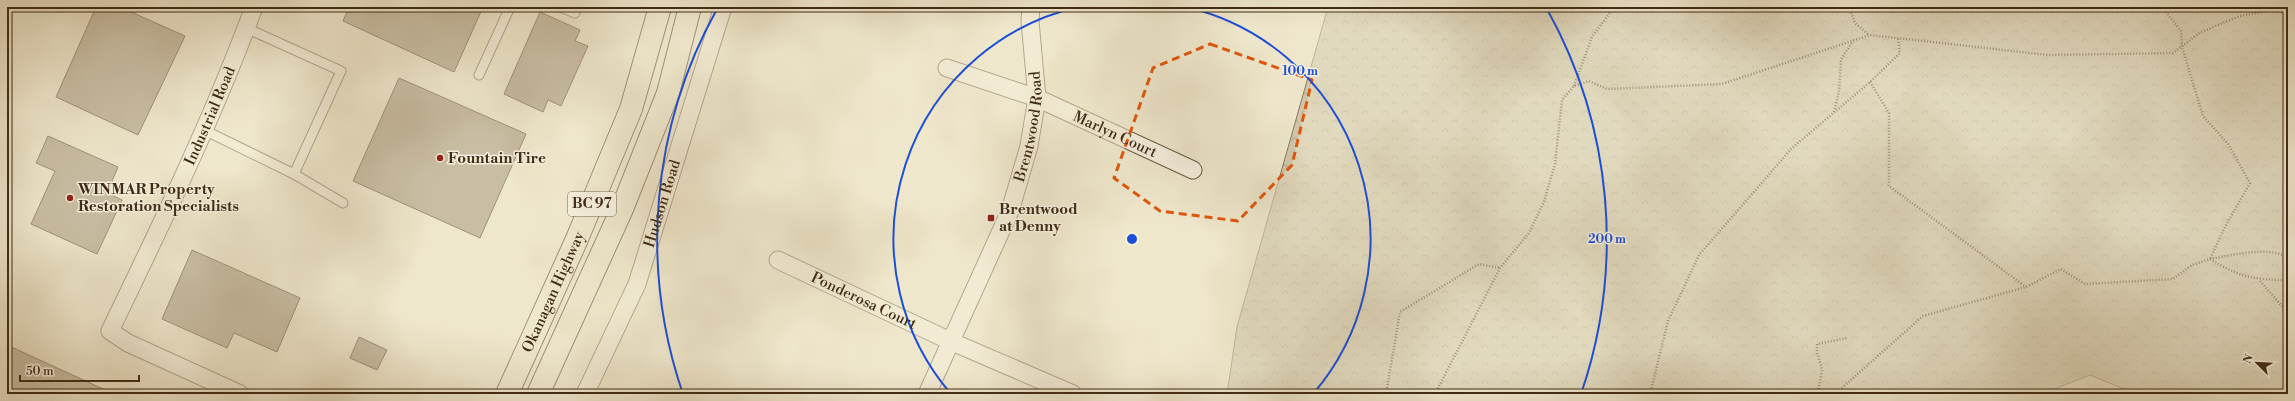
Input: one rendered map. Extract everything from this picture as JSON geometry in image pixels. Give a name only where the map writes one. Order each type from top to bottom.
[{"type":"highway","name":"Okanagan Highway","points":[[507,394],[577,239],[631,109],[660,7]]},
{"type":"highway","name":"Okanagan Highway","points":[[538,394],[622,209],[668,93],[690,7]]},
{"type":"street","name":"Industrial Road","points":[[240,394],[128,343],[110,331],[204,130],[254,7]]},
{"type":"street","name":"Hudson Road","points":[[585,394],[637,284],[723,7]]},
{"type":"street","name":"Brentwood Road","points":[[927,394],[1010,211],[1029,146],[1037,98],[1030,21],[1031,7]]},
{"type":"street","name":"Marlyn Court","points":[[947,68],[1037,98],[1193,170]]},
{"type":"street","name":"Ponderosa Court","points":[[778,260],[950,341],[1073,394]]},
{"type":"lane","points":[[479,74],[510,7]]},
{"type":"lane","points":[[560,7],[575,13]]},
{"type":"lane","points":[[246,28],[341,71],[294,174]]},
{"type":"lane","points":[[204,130],[294,174],[343,203]]},
{"type":"path","points":[[1435,394],[1500,268],[1529,233],[1544,202],[1555,164],[1562,100],[1574,86],[1592,37],[1614,7]]},
{"type":"path","points":[[1850,7],[1855,23],[1870,35]]},
{"type":"path","points":[[2162,7],[2181,31],[2182,47],[2203,116],[2228,144],[2250,183],[2224,227],[2210,260]]},
{"type":"path","points":[[1574,86],[1589,81],[1607,89],[1722,84],[1870,35],[2048,55],[2174,53],[2201,32],[2240,16],[2272,10],[2288,9]]},
{"type":"path","points":[[2272,10],[2288,14]]},
{"type":"path","points":[[1650,394],[1668,321],[1699,255],[1792,148],[1870,82],[1900,53],[1898,38]]},
{"type":"path","points":[[1834,112],[1839,91],[1841,59],[1853,40]]},
{"type":"path","points":[[1870,82],[1889,113],[1889,186],[2026,286]]},
{"type":"path","points":[[1789,394],[1818,392],[1836,393],[1852,381],[1923,316],[2026,286],[2061,270],[2085,284],[2173,279],[2192,265],[2244,253],[2279,252],[2288,257]]},
{"type":"path","points":[[2210,260],[2231,272],[2260,280],[2288,280]]},
{"type":"path","points":[[1386,394],[1400,312],[1479,264],[1500,268]]},
{"type":"path","points":[[2260,280],[2288,313]]},
{"type":"path","points":[[1818,392],[1822,370],[1817,352],[1817,344],[1847,338]]},
{"type":"highlighted area","points":[[1210,44],[1312,80],[1292,165],[1238,221],[1160,211],[1114,178],[1153,68]]},
{"type":"green space","points":[[1328,7],[2288,7],[2288,394],[2136,394],[2090,375],[2042,394],[1227,394],[1237,327]]},
{"type":"building","points":[[96,7],[120,7],[185,36],[138,135],[56,97]]},
{"type":"building","points":[[349,7],[483,7],[454,72],[343,21]]},
{"type":"building","points":[[540,12],[580,30],[575,41],[588,46],[561,106],[548,100],[543,112],[504,94]]},
{"type":"building","name":"Fountain Tire","points":[[399,78],[526,134],[480,238],[353,181]]},
{"type":"building","points":[[48,136],[118,167],[107,193],[122,200],[97,254],[31,224],[55,171],[36,163]]},
{"type":"building","points":[[192,250],[300,298],[277,352],[234,333],[227,348],[162,319]]},
{"type":"building","points":[[359,337],[387,350],[377,370],[350,358]]},
{"type":"building","points":[[7,345],[114,394],[7,394]]},
{"type":"place","name":"Fountain Tire","points":[[440,158]]},
{"type":"place","name":"WINMAR Property Restoration Specialists","points":[[70,198]]},
{"type":"place","name":"Brentwood at Denny","points":[[991,218]]}]
